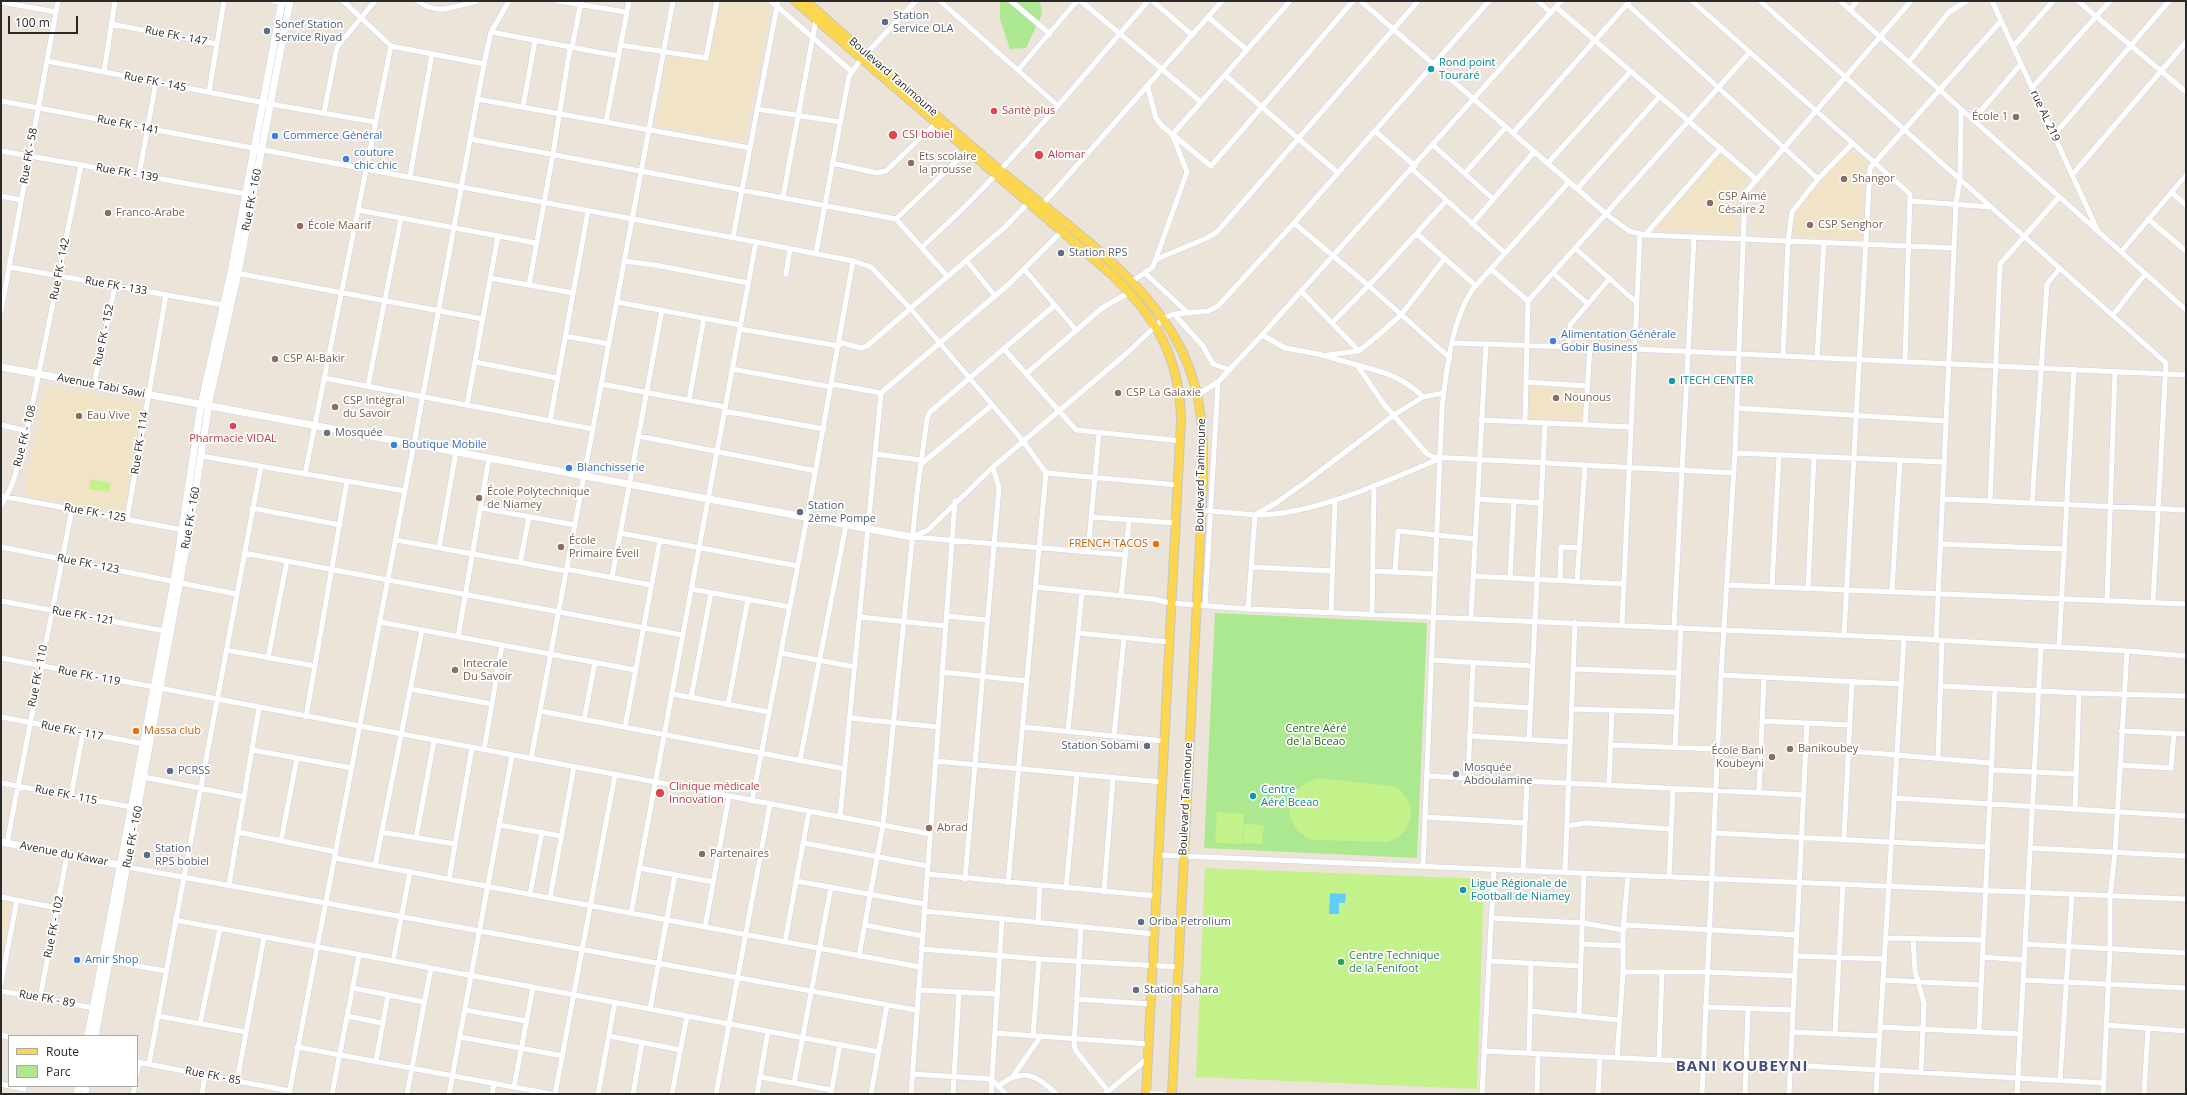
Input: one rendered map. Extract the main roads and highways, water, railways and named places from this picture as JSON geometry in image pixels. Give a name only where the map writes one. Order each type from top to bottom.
[{"type":"main road","name":"Boulevard Tanimoune","points":[[795,1],[816,20],[864,56],[998,173],[1028,203],[1110,273],[1130,292],[1156,325],[1171,356],[1180,391],[1181,441],[1174,523],[1146,1093]]},
{"type":"main road","name":"Boulevard Tanimoune","points":[[806,1],[936,123],[968,150],[1042,205],[1117,268],[1164,318],[1183,352],[1202,413],[1204,439],[1172,1094]]},
{"type":"main road","name":"Rue FK - 160","points":[[212,369],[234,272],[286,2]]},
{"type":"main road","name":"Rue FK - 160","points":[[88,1035],[144,778],[165,631],[177,582],[183,530],[205,406],[224,305],[234,272]]},
{"type":"main road","name":"Avenue Tabi Sawi","points":[[1,367],[912,537]]},
{"type":"main road","name":"Rue FK - 160","points":[[95,1035],[124,866],[131,807],[157,689],[201,456],[205,406]]},
{"type":"main road","name":"Avenue du Kawar","points":[[4,843],[124,866]]},
{"type":"water","points":[[1330,893],[1346,894],[1345,903],[1339,903],[1339,914],[1329,914]]},
{"type":"place","name":"Station Service OLA","points":[[885,22]]},
{"type":"place","name":"Sonef Station Service Riyad","points":[[267,31]]},
{"type":"place","name":"Rond point Touraré","points":[[1431,69]]},
{"type":"place","name":"Santé plus","points":[[994,111]]},
{"type":"place","name":"École 1","points":[[2016,117]]},
{"type":"place","name":"CSI bobiel","points":[[893,135]]},
{"type":"place","name":"Commerce Général","points":[[275,136]]},
{"type":"place","name":"Alomar","points":[[1039,155]]},
{"type":"place","name":"couture chic chic","points":[[346,159]]},
{"type":"place","name":"Ets scolaire la prousse","points":[[911,163]]},
{"type":"place","name":"Shangor","points":[[1844,179]]},
{"type":"place","name":"CSP Aimé Césaire 2","points":[[1710,203]]},
{"type":"place","name":"Franco-Arabe","points":[[108,213]]},
{"type":"place","name":"CSP Senghor","points":[[1810,225]]},
{"type":"place","name":"École Maarif","points":[[300,226]]},
{"type":"place","name":"Station RPS","points":[[1061,253]]},
{"type":"place","name":"Alimentation Générale Gobir Business","points":[[1553,341]]},
{"type":"place","name":"CSP Al-Bakir","points":[[275,359]]},
{"type":"place","name":"ITECH CENTER","points":[[1672,381]]},
{"type":"place","name":"CSP La Galaxie","points":[[1118,393]]},
{"type":"place","name":"Nounous","points":[[1556,398]]},
{"type":"place","name":"CSP Intégral du Savoir","points":[[335,407]]},
{"type":"place","name":"Eau Vive","points":[[79,416]]},
{"type":"place","name":"Pharmacie VIDAL","points":[[233,426]]},
{"type":"place","name":"Mosquée","points":[[327,433]]},
{"type":"place","name":"Boutique Mobile","points":[[394,445]]},
{"type":"place","name":"Blanchisserie","points":[[569,468]]},
{"type":"place","name":"École Polytechnique de Niamey","points":[[479,498]]},
{"type":"place","name":"Station 2éme Pompe","points":[[800,512]]},
{"type":"place","name":"FRENCH TACOS","points":[[1156,544]]},
{"type":"place","name":"École Primaire Éveil","points":[[561,547]]},
{"type":"place","name":"Intecrale Du Savoir","points":[[455,670]]},
{"type":"place","name":"Massa club","points":[[136,731]]},
{"type":"place","name":"Station Sobami","points":[[1147,746]]},
{"type":"place","name":"Banikoubey","points":[[1790,749]]},
{"type":"place","name":"École Bani Koubeyni","points":[[1772,757]]},
{"type":"place","name":"PCRSS","points":[[170,771]]},
{"type":"place","name":"Mosquée Abdoulamine","points":[[1456,774]]},
{"type":"place","name":"Clinique médicale Innovation","points":[[660,793]]},
{"type":"place","name":"Centre Aéré Bceao","points":[[1253,796]]},
{"type":"place","name":"Abrad","points":[[929,828]]},
{"type":"place","name":"Partenaires","points":[[702,854]]},
{"type":"place","name":"Station RPS bobiel","points":[[147,855]]},
{"type":"place","name":"Ligue Régionale de Football de Niamey","points":[[1463,890]]},
{"type":"place","name":"Oriba Petrolium","points":[[1141,922]]},
{"type":"place","name":"Amir Shop","points":[[77,960]]},
{"type":"place","name":"Centre Technique de la Fenifoot","points":[[1341,962]]},
{"type":"place","name":"Station Sahara","points":[[1136,990]]},
{"type":"district","name":"BANI KOUBEYNI","points":[[1742,1067]]},
{"type":"park label","name":"Centre Aéré de la Bceao","points":[[1316,735]]}]
